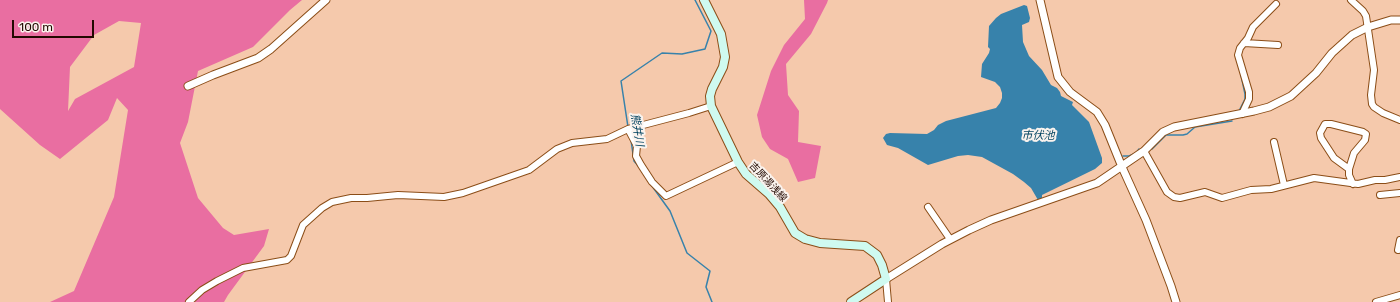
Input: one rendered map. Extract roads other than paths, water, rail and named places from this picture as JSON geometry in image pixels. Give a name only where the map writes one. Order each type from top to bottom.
[{"type":"main road","points":[[704,0],[721,34],[725,57],[723,67],[712,88],[710,96],[711,106]]},
{"type":"main road","name":"吉原湯浅線","points":[[711,106],[738,162],[746,174],[769,194],[780,208],[795,233],[805,239],[820,243],[865,246],[877,254],[886,279]]},
{"type":"main road","points":[[851,302],[886,279]]},
{"type":"street","points":[[188,86],[258,58],[271,49],[326,0]]},
{"type":"street","points":[[1040,0],[1058,77],[1070,92],[1097,112],[1105,125],[1146,220],[1176,302]]},
{"type":"street","points":[[1351,0],[1363,11],[1366,16],[1374,70],[1371,95],[1372,104],[1383,113],[1400,120]]},
{"type":"street","points":[[1242,114],[1249,98],[1249,92],[1238,55],[1240,48],[1258,22],[1276,4]]},
{"type":"street","points":[[888,302],[886,279],[950,239],[991,220],[1097,183],[1144,151],[1163,132],[1174,127],[1242,114],[1269,107],[1291,96],[1316,73],[1340,44],[1352,35],[1368,27],[1391,20],[1400,20]]},
{"type":"street","points":[[1244,43],[1278,44]]},
{"type":"street","points":[[189,302],[202,290],[216,281],[244,268],[287,260],[291,256],[303,225],[322,208],[332,202],[351,198],[398,195],[444,197],[463,193],[529,170],[557,149],[572,143],[608,139],[628,129],[711,106]]},
{"type":"street","points":[[1349,168],[1334,158],[1321,137],[1320,133],[1325,124],[1331,124],[1366,134],[1366,140],[1354,153],[1349,168],[1349,175],[1353,184]]},
{"type":"street","points":[[628,129],[637,146],[636,156],[641,165],[652,182],[666,196],[738,162]]},
{"type":"street","points":[[1274,142],[1284,185]]},
{"type":"street","points":[[1144,151],[1167,192],[1174,197],[1180,198],[1205,192],[1222,198],[1251,190],[1271,189],[1314,178],[1358,184],[1400,177]]},
{"type":"street","points":[[1380,195],[1400,193]]},
{"type":"street","points":[[928,207],[950,239]]},
{"type":"street","points":[[1398,250],[1400,240]]},
{"type":"street","points":[[1376,302],[1400,295]]},
{"type":"water","name":"市伏池","points":[[1024,5],[1027,6],[1030,18],[1029,22],[1022,25],[1023,42],[1029,56],[1042,70],[1051,85],[1057,88],[1061,96],[1073,102],[1072,105],[1089,122],[1102,158],[1102,163],[1095,169],[1042,195],[1042,199],[1038,200],[1031,188],[1024,182],[1013,174],[982,157],[968,155],[958,156],[928,165],[898,148],[887,145],[883,138],[886,134],[927,134],[934,130],[938,125],[946,121],[996,108],[1002,98],[1000,87],[995,82],[981,77],[982,64],[990,49],[988,47],[989,26],[1001,14]]},
{"type":"waterway","name":"熊井川","points":[[628,127],[621,81],[662,53],[682,54],[705,49],[711,31],[695,0]]},
{"type":"waterway","points":[[1239,111],[1245,99],[1241,75]]},
{"type":"waterway","points":[[1152,149],[1166,135],[1183,135],[1187,134],[1195,127],[1232,121]]},
{"type":"waterway","name":"熊井川","points":[[631,140],[634,161],[640,168]]},
{"type":"waterway","points":[[1123,156],[1129,156],[1136,153],[1139,149]]},
{"type":"waterway","name":"熊井川","points":[[652,186],[670,211],[687,253],[710,271],[706,287],[712,302]]}]
